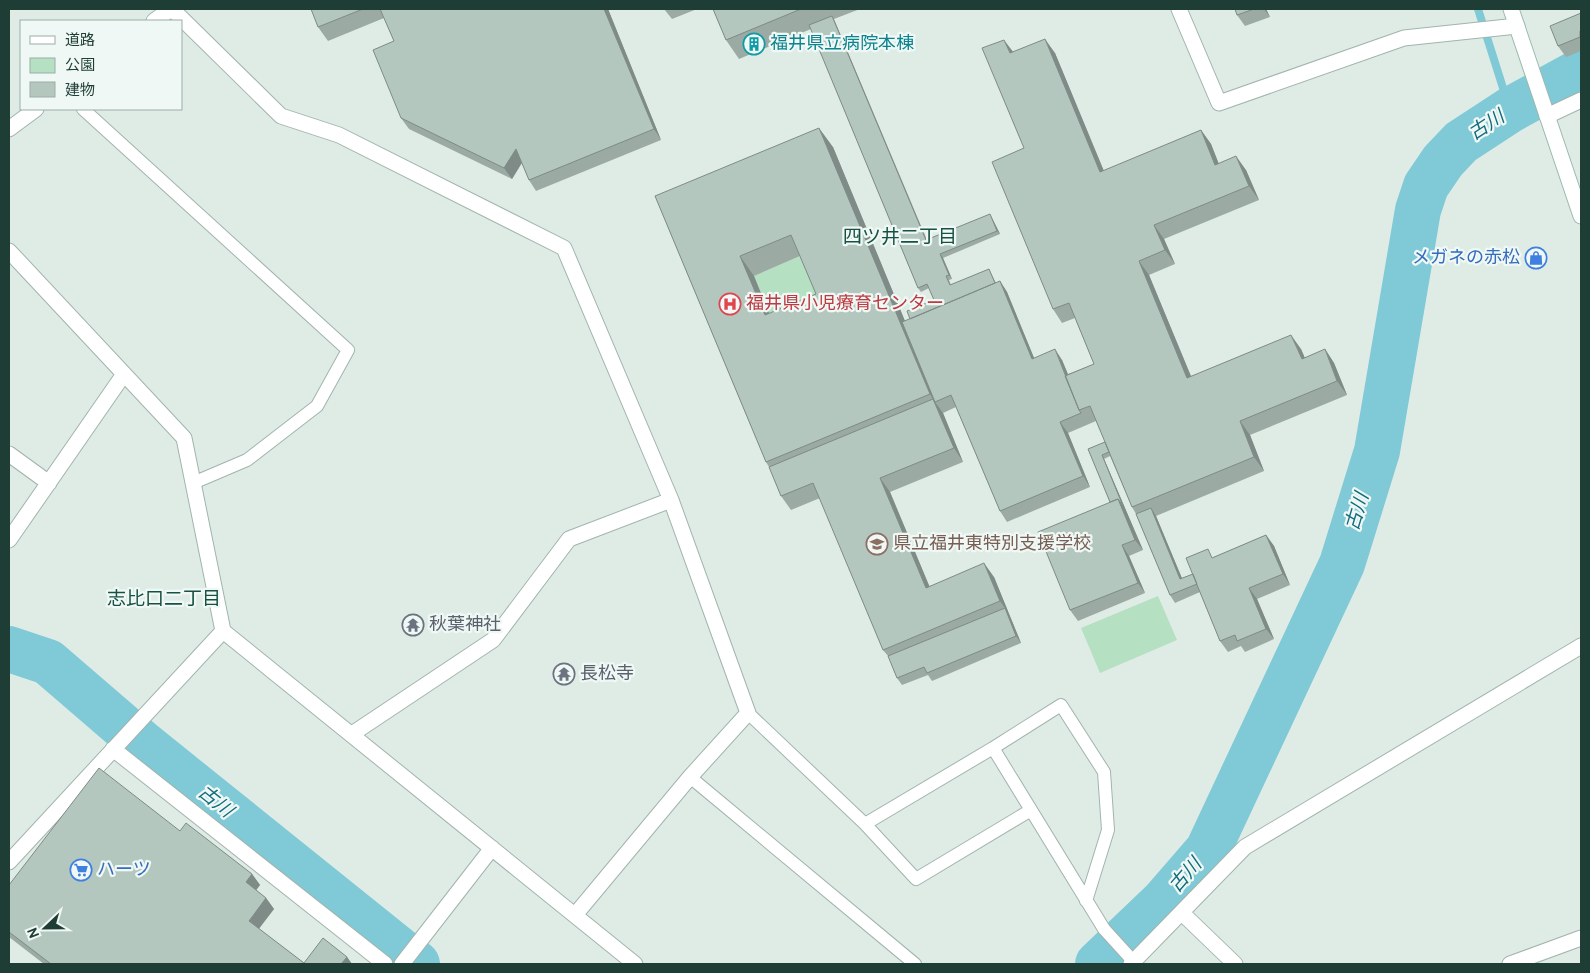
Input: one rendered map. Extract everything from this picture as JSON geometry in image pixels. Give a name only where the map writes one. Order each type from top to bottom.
[{"type":"street","points":[[156,20],[172,9],[281,116],[339,135],[564,248],[671,500],[748,713],[690,777],[575,916]]},
{"type":"street","points":[[1179,9],[1219,103],[1404,38],[1515,14],[1581,216]]},
{"type":"street","points":[[1547,116],[1581,100]]},
{"type":"street","points":[[9,129],[35,110]]},
{"type":"street","points":[[9,250],[184,438],[223,631],[635,964]]},
{"type":"street","points":[[9,540],[124,374]]},
{"type":"street","points":[[9,454],[48,483]]},
{"type":"street","points":[[352,734],[493,640],[569,539],[671,500]]},
{"type":"street","points":[[9,862],[223,631]]},
{"type":"street","points":[[1133,963],[1245,847],[1581,646]]},
{"type":"street","points":[[113,749],[385,964]]},
{"type":"street","points":[[402,964],[492,848]]},
{"type":"street","points":[[1182,913],[1235,964]]},
{"type":"street","points":[[1510,964],[1581,938]]},
{"type":"lane","points":[[84,110],[348,350],[316,406],[247,460],[193,483]]},
{"type":"lane","points":[[865,824],[1061,705],[1104,772],[1108,830],[1086,901]]},
{"type":"lane","points":[[748,713],[865,824],[916,879],[1031,810]]},
{"type":"lane","points":[[993,748],[1104,929],[1133,963]]},
{"type":"lane","points":[[690,777],[915,964]]},
{"type":"green space","points":[[805,254],[829,313],[778,335],[754,276]]},
{"type":"green space","points":[[1158,596],[1177,640],[1100,673],[1081,628]]},
{"type":"building","points":[[311,9],[363,9],[318,27]]},
{"type":"building","points":[[380,9],[604,9],[654,129],[529,180],[516,149],[504,168],[401,118],[373,50],[394,41]]},
{"type":"building","points":[[713,9],[801,9],[726,40]]},
{"type":"building","points":[[1235,9],[1254,9],[1237,15]]},
{"type":"building","points":[[1581,13],[1580,37],[1558,46],[1550,26]]},
{"type":"building","points":[[832,16],[926,240],[990,214],[997,231],[940,254],[949,275],[946,276],[950,285],[989,269],[995,283],[910,319],[907,311],[934,300],[927,284],[918,288],[809,25]]},
{"type":"building","points":[[1045,39],[1100,172],[1201,130],[1215,165],[1236,156],[1249,186],[1154,225],[1165,250],[1139,261],[1187,378],[1291,335],[1302,359],[1325,349],[1337,381],[1240,421],[1254,457],[1132,507],[1090,406],[1079,410],[1065,376],[1094,364],[1069,303],[1053,309],[992,162],[1024,148],[982,48],[1004,40],[1010,53]]},
{"type":"building","points":[[819,128],[930,394],[766,462],[655,196]],"holes":[[[791,235],[816,294],[765,315],[740,256]]]},
{"type":"building","points":[[1000,281],[1032,359],[1055,349],[1081,413],[1060,422],[1083,476],[1000,511],[951,395],[935,402],[902,322]]},
{"type":"building","name":"県立福井東特別支援学校","points":[[933,399],[954,448],[880,478],[926,588],[984,563],[1000,601],[883,650],[813,483],[781,496],[769,467]]},
{"type":"building","points":[[1105,442],[1109,452],[1102,455],[1123,506],[1118,499],[1110,502],[1088,449]]},
{"type":"building","points":[[1118,499],[1135,540],[1122,545],[1138,583],[1070,610],[1038,532]]},
{"type":"building","points":[[1151,508],[1180,579],[1193,574],[1197,584],[1170,595],[1136,514]]},
{"type":"building","points":[[1266,535],[1283,574],[1249,588],[1266,629],[1237,641],[1235,635],[1220,641],[1186,558],[1208,549],[1212,558]]},
{"type":"building","points":[[1005,608],[1016,636],[927,673],[924,667],[897,678],[888,656]]},
{"type":"building","points":[[99,768],[180,831],[186,823],[252,874],[246,882],[266,898],[249,921],[304,963],[323,938],[347,957],[341,964],[51,964],[9,932],[9,885]]},
{"type":"waterway","points":[[1478,9],[1510,110]]},
{"type":"waterway","name":"古川","points":[[1098,964],[1163,902],[1208,850],[1342,564],[1377,451],[1418,210],[1426,186],[1443,161],[1461,142],[1510,110],[1581,71]]},
{"type":"waterway","name":"古川","points":[[9,649],[48,662],[142,743],[417,964]]},
{"type":"place","name":"福井県立病院本棟","points":[[754,44]]},
{"type":"place","name":"メガネの赤松","points":[[1536,258]]},
{"type":"place","name":"福井県小児療育センター","points":[[730,304]]},
{"type":"place","name":"県立福井東特別支援学校","points":[[877,544]]},
{"type":"place","name":"秋葉神社","points":[[413,625]]},
{"type":"place","name":"長松寺","points":[[564,674]]},
{"type":"place","name":"ハーツ","points":[[81,870]]},
{"type":"district","name":"四ツ井二丁目","points":[[900,238]]},
{"type":"district","name":"志比口二丁目","points":[[164,600]]}]
